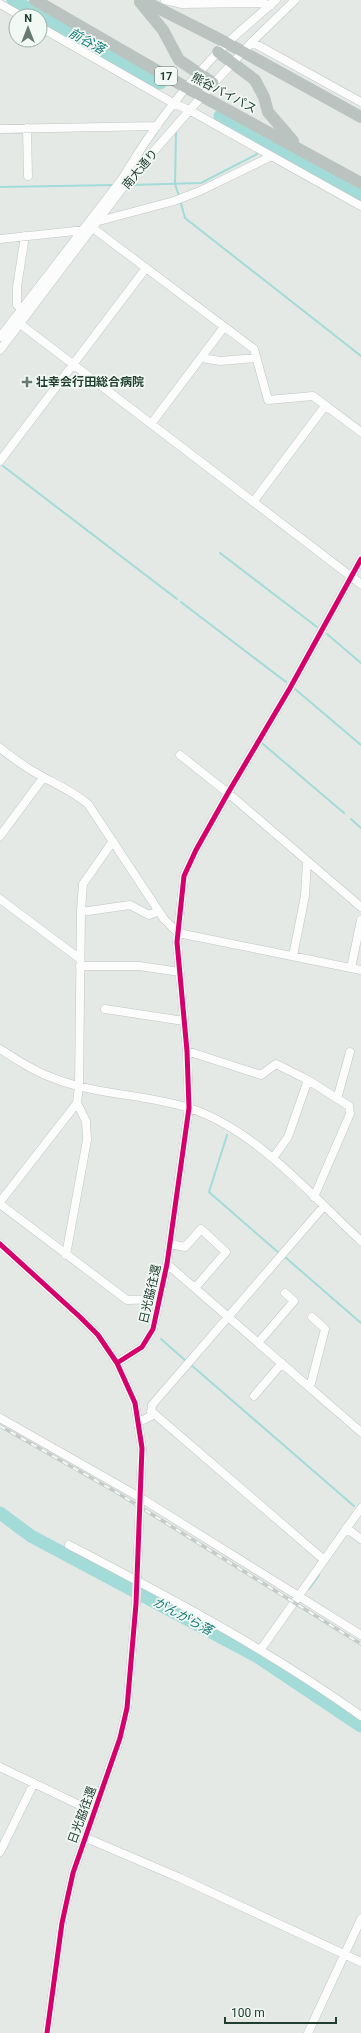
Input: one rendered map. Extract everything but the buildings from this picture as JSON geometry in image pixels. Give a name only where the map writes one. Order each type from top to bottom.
[{"type":"highway","name":"熊谷バイパス","points":[[35,0],[187,88],[361,182]]},
{"type":"highway","name":"17","points":[[138,0],[163,30],[179,60],[213,83]]},
{"type":"highway","points":[[142,0],[166,3],[227,43],[361,117]]},
{"type":"highway","name":"17","points":[[218,52],[255,80],[264,97],[268,112],[299,148]]},
{"type":"street","name":"南大通り","points":[[0,350],[17,321],[21,309],[113,190],[123,184],[213,83],[295,0]]},
{"type":"street","name":"南大通り","points":[[0,337],[17,321],[94,229],[123,184],[138,152],[173,103],[218,52],[273,2]]},
{"type":"street","points":[[166,3],[273,2]]},
{"type":"street","points":[[48,32],[173,103],[189,110],[270,157],[361,206]]},
{"type":"street","points":[[252,42],[361,102]]},
{"type":"street","points":[[0,129],[157,126]]},
{"type":"street","points":[[27,128],[28,176]]},
{"type":"street","points":[[99,221],[184,197],[270,157]]},
{"type":"street","points":[[0,239],[94,229],[254,349],[268,400],[313,396],[361,432]]},
{"type":"street","points":[[21,309],[17,305],[17,287],[25,236]]},
{"type":"street","points":[[0,461],[146,268]]},
{"type":"street","points":[[17,321],[361,584]]},
{"type":"street","points":[[151,424],[224,328]]},
{"type":"street","points":[[202,358],[220,361],[256,358]]},
{"type":"street","points":[[253,502],[326,406]]},
{"type":"street","name":"日光脇往還","points":[[117,1363],[142,1347],[148,1338],[160,1299],[167,1264],[189,1108],[187,1051],[178,933],[184,876],[196,850],[290,688],[361,560]]},
{"type":"street","points":[[0,748],[43,778],[80,797],[88,804],[159,911],[178,933],[361,970]]},
{"type":"street","points":[[180,755],[228,793],[361,907]]},
{"type":"street","points":[[0,836],[43,778]]},
{"type":"street","points":[[113,841],[83,884],[80,912],[79,1086],[76,1103],[0,1203],[126,1300],[160,1299]]},
{"type":"street","points":[[293,956],[305,896],[307,861]]},
{"type":"street","points":[[0,899],[80,963],[139,966],[180,972]]},
{"type":"street","points":[[80,912],[130,905],[149,915],[159,911]]},
{"type":"street","points":[[351,968],[361,920]]},
{"type":"street","points":[[105,1009],[184,1021]]},
{"type":"street","points":[[0,1049],[27,1066],[54,1078],[79,1086],[189,1108],[233,1129],[273,1158],[361,1241]]},
{"type":"street","points":[[187,1051],[261,1075],[276,1064],[308,1080],[349,1106],[350,1114],[314,1197]]},
{"type":"street","points":[[337,1099],[350,1052]]},
{"type":"street","points":[[273,1158],[288,1137],[308,1080]]},
{"type":"street","points":[[66,1255],[87,1140],[86,1121],[76,1103]]},
{"type":"street","points":[[139,1422],[151,1416],[152,1405],[324,1206]]},
{"type":"street","points":[[170,1244],[185,1246],[201,1229],[226,1252],[195,1288]]},
{"type":"street","points":[[0,1244],[98,1335],[117,1363],[129,1387],[139,1422],[142,1448],[137,1583]]},
{"type":"street","points":[[167,1264],[361,1432]]},
{"type":"street","points":[[258,1343],[294,1301],[285,1293]]},
{"type":"street","points":[[310,1387],[325,1329],[312,1317]]},
{"type":"street","points":[[254,1396],[282,1363]]},
{"type":"street","points":[[151,1411],[323,1559]]},
{"type":"street","points":[[0,1418],[141,1498],[361,1635]]},
{"type":"street","points":[[261,1649],[299,1596],[323,1559],[361,1508]]},
{"type":"street","points":[[346,1528],[361,1540]]},
{"type":"street","points":[[69,1545],[261,1649],[323,1689],[361,1716]]},
{"type":"street","name":"日光脇往還","points":[[47,2033],[62,1923],[73,1873],[84,1837],[120,1738],[127,1708],[137,1583]]},
{"type":"street","points":[[0,1767],[94,1812]]},
{"type":"street","points":[[0,1852],[34,1783]]},
{"type":"street","points":[[84,1837],[174,1875],[361,1962]]},
{"type":"street","points":[[308,2033],[361,1919]]},
{"type":"waterway","name":"前谷落","points":[[13,0],[160,83]]},
{"type":"waterway","name":"前谷落","points":[[220,116],[361,196]]},
{"type":"waterway","points":[[176,131],[175,184],[179,196]]},
{"type":"waterway","points":[[129,185],[201,183],[257,154]]},
{"type":"waterway","points":[[0,187],[115,185]]},
{"type":"waterway","points":[[180,200],[185,218],[361,356]]},
{"type":"waterway","points":[[3,466],[177,599]]},
{"type":"waterway","points":[[220,553],[317,627]]},
{"type":"waterway","points":[[181,602],[286,682]]},
{"type":"waterway","points":[[327,634],[361,663]]},
{"type":"waterway","points":[[295,689],[361,745]]},
{"type":"waterway","points":[[263,744],[344,813]]},
{"type":"waterway","points":[[351,819],[361,828]]},
{"type":"waterway","points":[[227,1135],[209,1192],[279,1253]]},
{"type":"waterway","points":[[285,1257],[361,1323]]},
{"type":"waterway","points":[[161,1339],[186,1361]]},
{"type":"waterway","points":[[190,1364],[354,1506]]},
{"type":"waterway","name":"がんがら落","points":[[0,1513],[31,1536],[258,1657],[361,1726]]},
{"type":"waterway","points":[[309,1589],[319,1575]]},
{"type":"railway","points":[[0,1426],[116,1492],[361,1644]]},
{"type":"cycle path","points":[[117,1363],[142,1347],[153,1329],[167,1264],[189,1108],[187,1051],[177,942],[184,876],[196,850],[290,688],[361,559]]},
{"type":"cycle path","points":[[0,1244],[98,1335],[117,1363],[135,1403],[142,1448],[136,1604],[127,1708],[120,1738],[73,1873],[62,1923],[47,2033]]},
{"type":"place","name":"壮幸会行田総合病院","points":[[27,382]]}]
